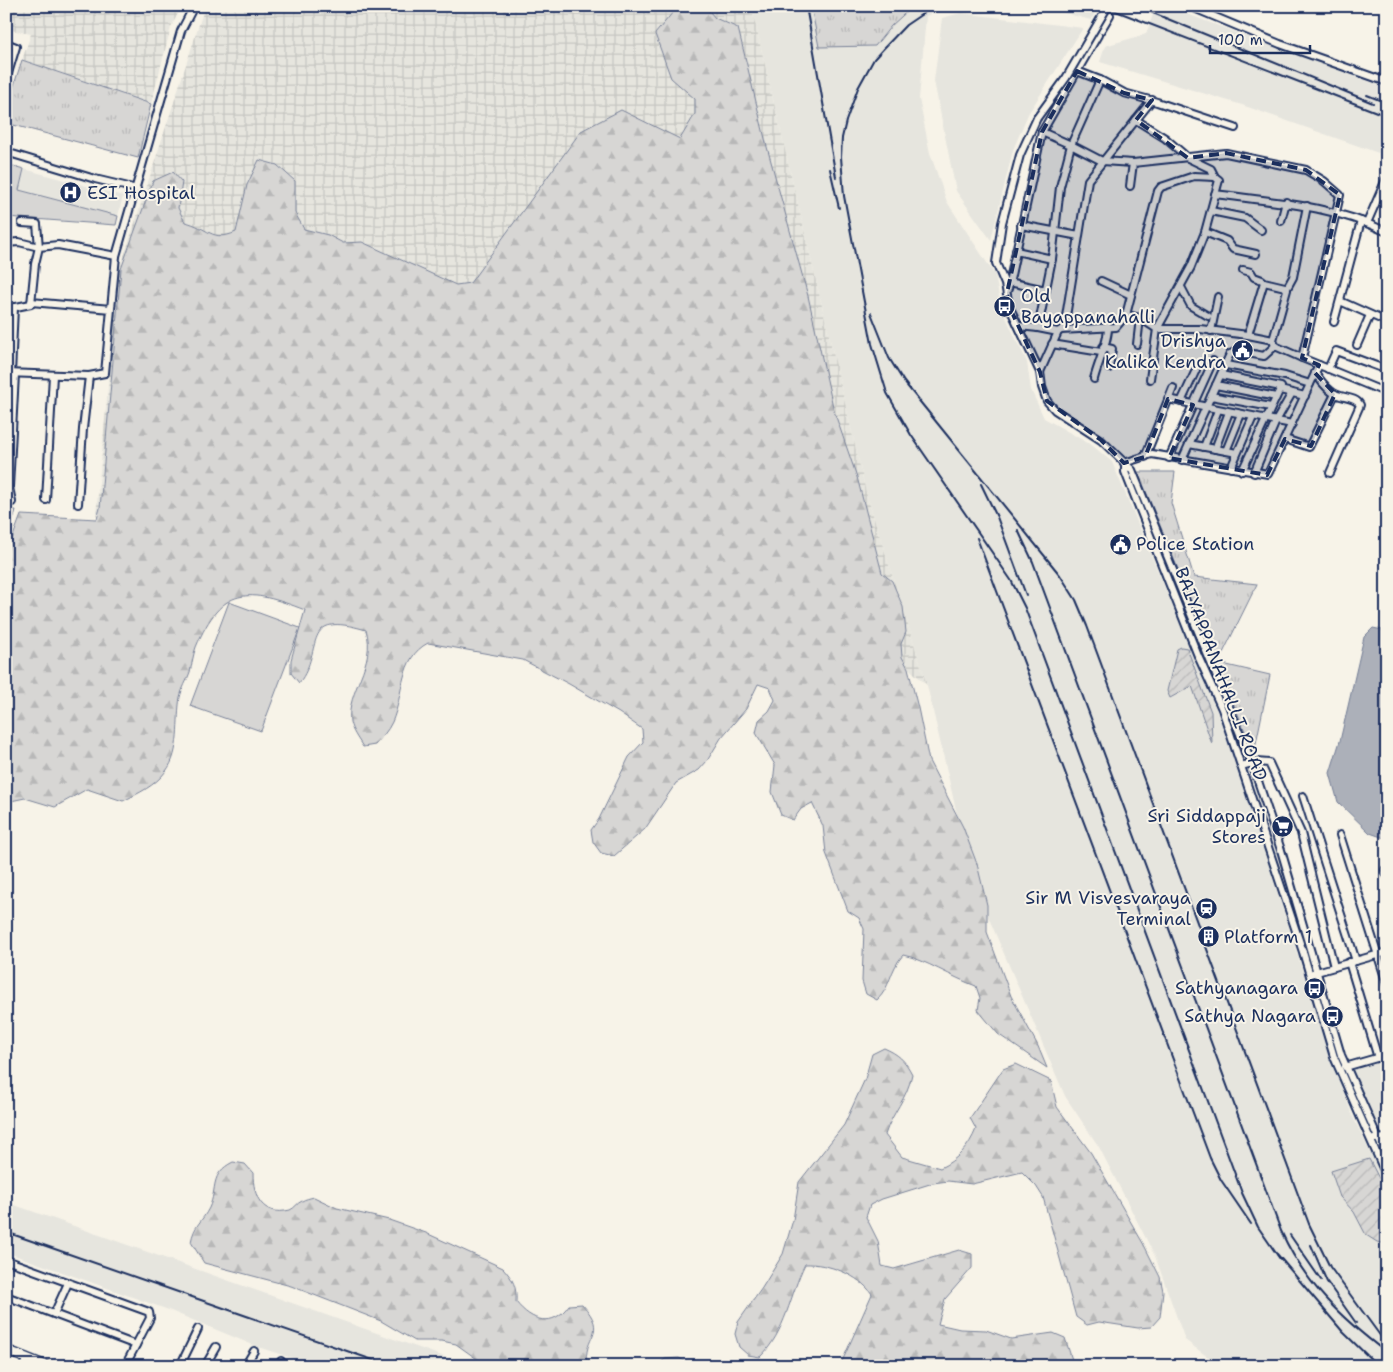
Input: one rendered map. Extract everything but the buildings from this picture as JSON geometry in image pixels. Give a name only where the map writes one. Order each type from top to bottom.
[{"type":"main road","points":[[6,1350],[26,1362],[46,1366]]},
{"type":"street","points":[[11,374],[89,376],[105,373],[116,256],[137,189],[181,30],[194,6]]},
{"type":"street","name":"BAIYAPPANAHALLI ROAD","points":[[1108,6],[1066,78],[1037,118],[1020,155],[1002,224],[996,263],[1007,293],[1009,306],[1040,372],[1042,387],[1047,401],[1055,410],[1100,440],[1132,470],[1252,763],[1281,850],[1341,1075],[1374,1140],[1387,1158]]},
{"type":"street","points":[[1188,6],[1280,44],[1387,82]]},
{"type":"street","points":[[1007,293],[1042,132],[1110,15]]},
{"type":"street","points":[[6,43],[16,47],[6,80]]},
{"type":"street","points":[[1076,71],[1100,80],[1124,93],[1152,100],[1235,128]]},
{"type":"street","points":[[1038,328],[1052,259],[1060,187],[1071,145],[1100,80]]},
{"type":"street","points":[[1040,372],[1052,344],[1061,330],[1088,180],[1152,100]]},
{"type":"street","points":[[1136,120],[1165,138],[1188,158],[1211,168],[1215,177],[1219,180],[1206,232],[1181,287],[1157,329],[1150,380]]},
{"type":"street","points":[[1042,132],[1102,161],[1133,163],[1226,153],[1306,170],[1324,181],[1340,195],[1302,358]]},
{"type":"street","points":[[6,152],[96,179],[137,189]]},
{"type":"street","points":[[1130,186],[1133,163]]},
{"type":"street","points":[[1020,326],[1061,330],[1116,327],[1126,315],[1158,191],[1161,187],[1194,176],[1215,177]]},
{"type":"street","points":[[1334,322],[1364,222],[1387,177]]},
{"type":"street","points":[[1215,194],[1307,206],[1337,213],[1386,230]]},
{"type":"street","points":[[1281,221],[1286,202]]},
{"type":"street","points":[[1182,460],[1221,374],[1234,351],[1264,356],[1274,343],[1287,288],[1294,277],[1307,206]]},
{"type":"street","points":[[1211,211],[1245,218],[1261,230]]},
{"type":"street","points":[[22,223],[37,224],[39,247],[35,264],[32,302]]},
{"type":"street","points":[[1022,225],[1079,236]]},
{"type":"street","points":[[1206,232],[1227,241],[1233,249],[1256,254]]},
{"type":"street","points":[[6,243],[19,242],[39,247],[58,244],[116,256]]},
{"type":"street","points":[[1016,251],[1052,259]]},
{"type":"street","points":[[1243,270],[1251,272],[1253,277],[1264,282],[1287,288]]},
{"type":"street","points":[[1101,281],[1131,295]]},
{"type":"street","points":[[1009,282],[1046,290]]},
{"type":"street","points":[[1248,335],[1264,282]]},
{"type":"street","points":[[1181,287],[1191,306],[1208,316]]},
{"type":"street","points":[[1211,331],[1218,297]]},
{"type":"street","points":[[1340,301],[1387,322]]},
{"type":"street","points":[[6,309],[28,305],[32,302],[111,309]]},
{"type":"street","points":[[12,502],[9,488],[14,307]]},
{"type":"street","points":[[1126,315],[1140,318],[1157,329],[1211,331],[1248,335],[1274,343],[1302,358],[1387,393]]},
{"type":"street","points":[[1357,345],[1370,315]]},
{"type":"street","points":[[1137,344],[1140,318]]},
{"type":"street","points":[[1094,379],[1102,350],[1108,338],[1108,326]]},
{"type":"street","points":[[1052,344],[1102,350],[1112,349],[1109,368]]},
{"type":"street","points":[[1328,369],[1336,351],[1387,370]]},
{"type":"street","points":[[1170,458],[1213,361]]},
{"type":"street","points":[[1226,365],[1285,376],[1310,384]]},
{"type":"street","points":[[1124,464],[1152,454],[1254,473],[1269,473],[1319,365]]},
{"type":"street","points":[[1181,402],[1196,370]]},
{"type":"street","points":[[1315,373],[1324,385],[1335,394],[1359,402],[1360,405],[1330,473]]},
{"type":"street","points":[[1221,374],[1280,386],[1280,390]]},
{"type":"street","points":[[46,500],[53,375]]},
{"type":"street","points":[[78,504],[89,376]]},
{"type":"street","points":[[1216,385],[1276,397]]},
{"type":"street","points":[[1145,457],[1173,388]]},
{"type":"street","points":[[1280,390],[1305,396]]},
{"type":"street","points":[[1242,471],[1280,390]]},
{"type":"street","points":[[1254,473],[1276,421],[1292,393]]},
{"type":"street","points":[[1285,439],[1309,447],[1335,394]]},
{"type":"street","points":[[1211,396],[1271,407]]},
{"type":"street","points":[[1168,399],[1292,424]]},
{"type":"street","points":[[1204,447],[1218,410]]},
{"type":"street","points":[[1215,449],[1229,412]]},
{"type":"street","points":[[1226,451],[1241,414]]},
{"type":"street","points":[[1231,468],[1253,417]]},
{"type":"street","points":[[1189,444],[1237,453]]},
{"type":"street","name":"BAIYAPPANAHALLI ROAD","points":[[1124,464],[1125,472],[1176,596],[1198,656],[1222,709],[1346,1067],[1387,1177]]},
{"type":"street","points":[[1176,596],[1183,593]]},
{"type":"street","points":[[1241,766],[1252,763],[1269,763],[1302,833],[1334,967]]},
{"type":"street","points":[[1303,796],[1353,962],[1378,1058]]},
{"type":"street","points":[[1340,835],[1387,984]]},
{"type":"street","points":[[1313,973],[1387,952]]},
{"type":"street","points":[[1346,1067],[1387,1055]]},
{"type":"street","points":[[1374,1140],[1387,1138]]},
{"type":"street","points":[[6,1260],[149,1312],[150,1318],[125,1366]]},
{"type":"street","points":[[54,1314],[68,1283]]},
{"type":"street","points":[[6,1296],[136,1345]]},
{"type":"street","points":[[180,1366],[198,1329]]},
{"type":"street","points":[[206,1366],[216,1347]]},
{"type":"street","points":[[245,1366],[254,1351]]},
{"type":"highlighted area","points":[[1077,71],[1124,93],[1152,100],[1136,120],[1188,158],[1226,153],[1306,170],[1340,195],[1302,358],[1319,365],[1315,373],[1335,394],[1311,446],[1285,439],[1267,475],[1169,458],[1193,405],[1168,399],[1145,457],[1124,463],[1101,440],[1047,401],[1040,372],[1009,306],[1007,293],[1042,132]]},
{"type":"shaded area","points":[[6,6],[182,6],[171,27],[151,104],[22,60],[31,34],[6,29]]},
{"type":"shaded area","points":[[205,6],[744,6],[752,10],[867,496],[927,685],[829,596],[304,526],[96,515],[119,272]]},
{"type":"shaded area","points":[[744,6],[946,6],[926,16],[919,99],[930,153],[947,202],[995,275],[1001,307],[1027,362],[1031,390],[1044,418],[1093,446],[1112,462],[1226,733],[1334,1068],[1353,1117],[1387,1187],[1387,1366],[1220,1366],[1185,1340],[1155,1256],[1099,1147],[1065,1096],[972,879],[927,685],[867,496],[752,10]]},
{"type":"shaded area","points":[[1038,6],[1099,6],[1091,20]]},
{"type":"shaded area","points":[[1156,6],[1165,6],[1387,88],[1387,156],[1242,105],[1100,62],[1105,46],[1146,34]]},
{"type":"shaded area","points":[[961,13],[1083,28],[1028,114],[1013,150],[991,240],[956,191],[934,81],[942,18]]},
{"type":"shaded area","name":"ESI Hospital","points":[[24,169],[123,196],[118,216],[19,190]]},
{"type":"shaded area","points":[[1373,628],[1387,631],[1387,839],[1370,833],[1338,802],[1330,773],[1340,741],[1364,637]]},
{"type":"shaded area","points":[[1387,1058],[1387,1133],[1378,1133],[1351,1069]]},
{"type":"shaded area","points":[[6,1202],[470,1366],[316,1366],[258,1347],[166,1309],[6,1252]]},
{"type":"green space","points":[[678,6],[705,6],[715,18],[738,28],[767,147],[808,296],[834,411],[857,477],[882,573],[892,581],[903,607],[906,632],[901,644],[902,657],[908,668],[929,761],[963,827],[977,864],[987,905],[987,932],[1011,996],[1037,1044],[1047,1068],[998,1034],[978,1010],[980,998],[976,986],[920,960],[903,955],[898,961],[882,995],[877,1000],[866,994],[862,981],[864,929],[859,918],[848,911],[826,853],[823,826],[812,803],[801,809],[793,820],[781,815],[772,792],[775,765],[756,733],[759,720],[769,711],[775,700],[770,688],[758,684],[746,709],[721,738],[707,761],[699,770],[676,783],[645,829],[614,856],[601,853],[593,842],[591,830],[599,819],[629,757],[643,742],[642,729],[619,713],[523,660],[428,643],[412,658],[407,667],[392,722],[375,745],[363,747],[351,725],[350,711],[352,699],[368,654],[366,630],[345,625],[331,625],[322,629],[317,636],[307,670],[299,683],[291,673],[291,660],[305,610],[268,598],[239,597],[227,602],[216,612],[196,647],[190,672],[180,697],[174,755],[166,771],[157,781],[123,801],[87,789],[55,807],[25,798],[6,802],[6,555],[21,515],[97,519],[100,508],[121,269],[153,181],[173,172],[182,182],[178,208],[185,222],[221,236],[236,232],[247,185],[259,160],[277,165],[295,181],[295,213],[304,229],[328,235],[343,243],[362,242],[456,285],[470,283],[581,131],[621,110],[680,139],[695,114],[695,99],[671,78],[655,34]]},
{"type":"green space","points":[[811,6],[913,6],[891,26],[875,46],[819,47]]},
{"type":"green space","points":[[22,60],[151,104],[138,158],[6,123],[6,110]]},
{"type":"green space","points":[[6,164],[24,169],[19,190],[118,216],[116,225],[6,217]]},
{"type":"green space","points":[[1138,472],[1175,472],[1171,503],[1194,577],[1257,584],[1218,663],[1270,675],[1254,753]]},
{"type":"green space","points":[[6,510],[16,510],[6,543]]},
{"type":"green space","points":[[229,602],[300,628],[261,731],[190,706]]},
{"type":"green space","points":[[1181,647],[1187,648],[1211,712],[1212,744],[1192,686],[1170,698],[1167,691],[1177,649]]},
{"type":"green space","points":[[884,1048],[901,1058],[912,1074],[907,1091],[891,1119],[885,1135],[902,1157],[940,1168],[957,1157],[970,1142],[976,1129],[970,1118],[1003,1069],[1016,1064],[1051,1081],[1057,1107],[1091,1153],[1144,1245],[1160,1277],[1163,1291],[1160,1317],[1151,1327],[1138,1328],[1099,1322],[1087,1325],[1076,1317],[1043,1197],[1036,1186],[1022,1172],[972,1184],[948,1181],[933,1183],[882,1199],[870,1205],[866,1217],[878,1241],[882,1266],[894,1269],[959,1250],[972,1254],[972,1268],[945,1299],[938,1324],[960,1329],[986,1330],[1011,1339],[1053,1333],[1065,1338],[1074,1366],[840,1366],[872,1294],[851,1276],[833,1268],[814,1264],[805,1264],[782,1324],[769,1347],[760,1357],[748,1355],[739,1347],[735,1334],[738,1322],[783,1254],[793,1220],[799,1182],[844,1125],[865,1079],[872,1054]]},
{"type":"green space","points":[[1369,1159],[1387,1194],[1387,1244],[1377,1242],[1366,1235],[1354,1212],[1340,1197],[1331,1171]]},
{"type":"green space","points":[[233,1162],[245,1164],[253,1173],[257,1197],[261,1203],[272,1210],[290,1210],[300,1202],[314,1197],[337,1208],[389,1220],[426,1233],[503,1268],[514,1284],[516,1302],[522,1309],[536,1318],[542,1320],[556,1317],[569,1305],[582,1304],[590,1314],[595,1329],[586,1355],[587,1366],[484,1364],[456,1344],[442,1341],[415,1341],[381,1321],[291,1286],[204,1263],[191,1242],[192,1236],[209,1208],[215,1182],[220,1171]]},
{"type":"green space","points":[[679,1358],[693,1366],[656,1366],[665,1359]]},
{"type":"tunnel","points":[[1110,15],[1115,6]]},
{"type":"railway","points":[[806,6],[836,177]]},
{"type":"railway","points":[[934,6],[906,25],[874,59],[858,88],[842,138],[841,157],[844,196],[872,344],[887,393],[911,435],[1011,580],[1025,608],[1242,1193],[1258,1227],[1280,1259]]},
{"type":"railway","points":[[1103,6],[1387,116]]},
{"type":"railway","points":[[1136,6],[1373,103]]},
{"type":"railway","points":[[1367,95],[1387,103]]},
{"type":"railway","points":[[830,169],[839,208]]},
{"type":"railway","points":[[871,313],[889,358],[904,382],[1060,575],[1076,600],[1309,1224],[1330,1267],[1387,1345]]},
{"type":"railway","points":[[981,484],[997,517],[1026,595]]},
{"type":"railway","points":[[1018,530],[1033,562],[1281,1231],[1301,1268],[1326,1299],[1354,1327],[1387,1353]]},
{"type":"railway","points":[[977,538],[1210,1158],[1221,1180],[1251,1224]]},
{"type":"railway","points":[[6,1232],[390,1366]]},
{"type":"railway","points":[[1290,1235],[1321,1280]]},
{"type":"railway","points":[[1311,1245],[1327,1282],[1356,1323]]},
{"type":"railway","points":[[1277,1254],[1343,1332],[1378,1366]]},
{"type":"place","name":"ESI Hospital","points":[[71,193]]},
{"type":"place","name":"Old Bayappanahalli","points":[[1005,306]]},
{"type":"place","name":"Drishya Kalika Kendra","points":[[1242,351]]},
{"type":"place","name":"Police Station","points":[[1120,544]]},
{"type":"place","name":"Sri Siddappaji Stores","points":[[1282,826]]},
{"type":"place","name":"Sir M Visvesvaraya Terminal","points":[[1207,908]]},
{"type":"place","name":"Platform 1","points":[[1208,937]]},
{"type":"place","name":"Sathyanagara","points":[[1314,988]]},
{"type":"place","name":"Sathya Nagara","points":[[1332,1016]]}]
